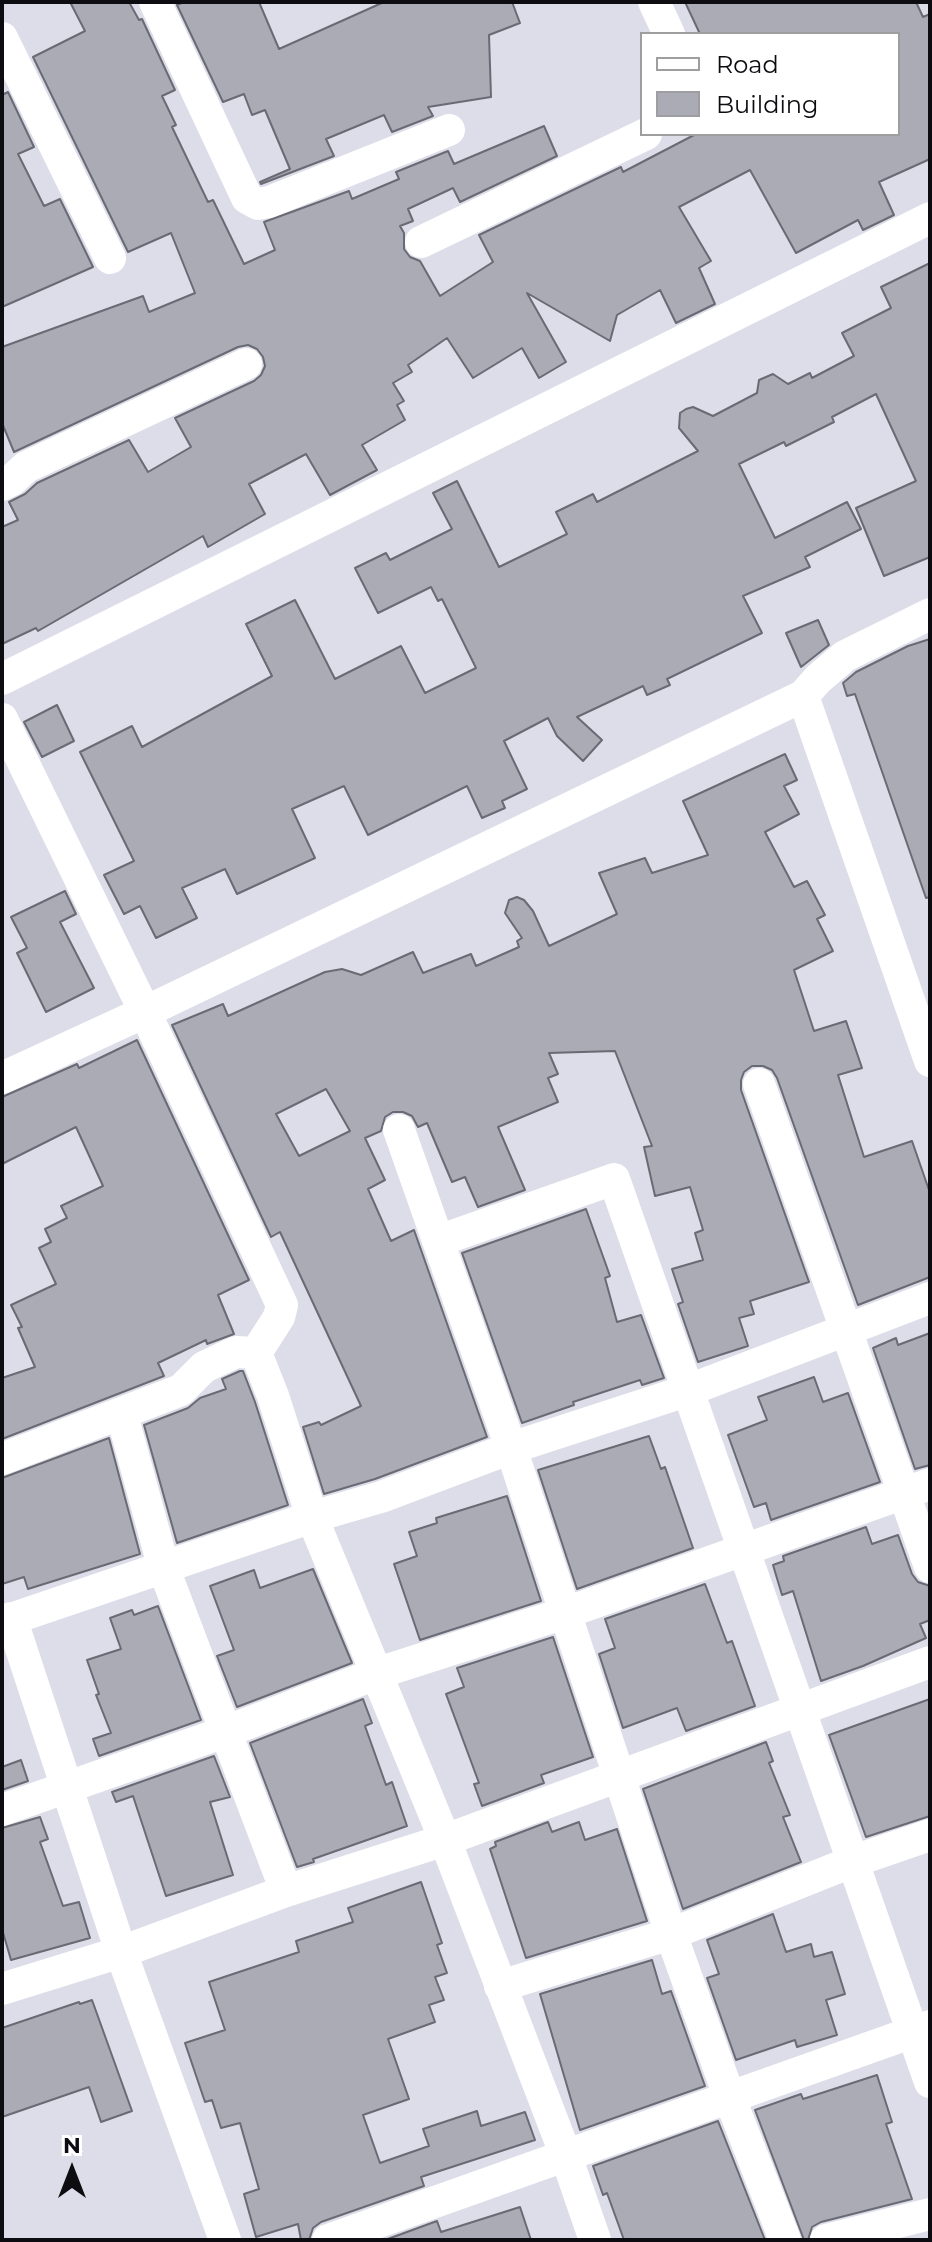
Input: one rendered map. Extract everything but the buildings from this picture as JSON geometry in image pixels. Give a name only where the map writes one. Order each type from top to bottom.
[{"type":"street","points":[[155,2],[247,198],[258,204],[449,130]]},
{"type":"street","points":[[654,2],[668,32]]},
{"type":"street","points":[[2,38],[110,258]]},
{"type":"street","points":[[421,242],[642,136]]},
{"type":"street","points":[[2,679],[930,218]]},
{"type":"street","points":[[2,485],[26,467],[246,364]]},
{"type":"street","points":[[2,1078],[803,696],[845,656],[930,614]]},
{"type":"street","points":[[803,696],[930,1061]]},
{"type":"street","points":[[2,719],[145,1012],[282,1305],[279,1317],[256,1353]]},
{"type":"street","points":[[759,1084],[844,1329],[917,1488],[930,1567]]},
{"type":"street","points":[[399,1130],[511,1448],[671,1934],[785,2240]]},
{"type":"street","points":[[438,1241],[614,1179],[745,1550],[798,1711],[854,1861],[922,2028],[930,2082]]},
{"type":"street","points":[[225,2240],[6,1620],[312,1517],[381,1497],[511,1448],[689,1390],[930,1298]]},
{"type":"street","points":[[2,1459],[181,1390],[204,1367],[236,1352],[256,1353]]},
{"type":"street","points":[[256,1353],[312,1517],[445,1840],[595,2240]]},
{"type":"street","points":[[122,1415],[164,1569],[286,1891]]},
{"type":"street","points":[[2,1810],[225,1732],[378,1673],[565,1613],[917,1488]]},
{"type":"street","points":[[2,1989],[121,1952],[286,1891],[445,1840],[930,1662]]},
{"type":"street","points":[[500,1986],[671,1934],[854,1861],[930,1835]]},
{"type":"street","points":[[328,2240],[400,2228],[566,2156],[922,2028]]},
{"type":"street","points":[[826,2240],[930,2214]]}]
